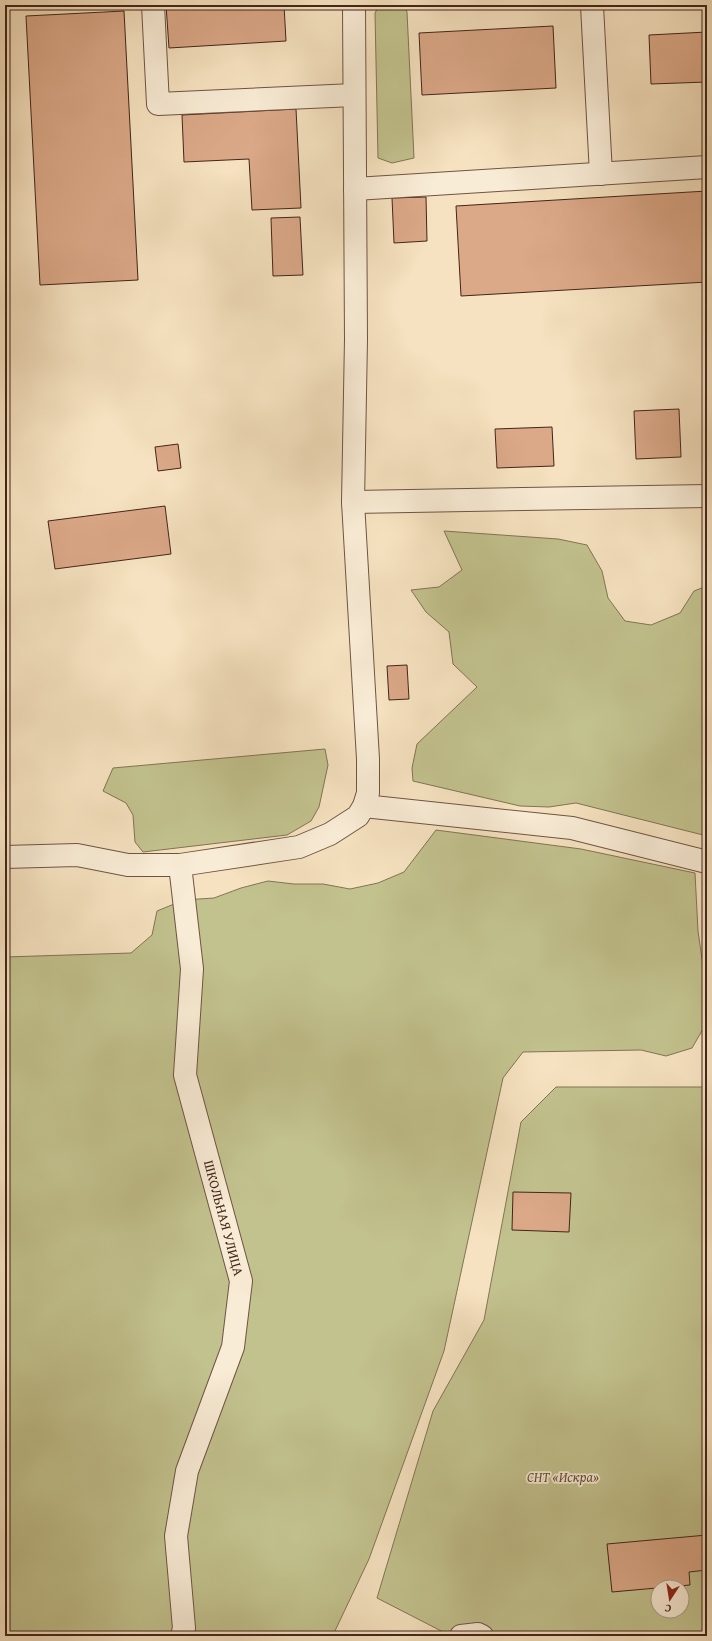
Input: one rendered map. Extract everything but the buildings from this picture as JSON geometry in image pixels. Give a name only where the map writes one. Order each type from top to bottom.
[{"type":"street","points":[[153,5],[158,104],[354,95]]},
{"type":"street","points":[[5,857],[77,855],[128,865],[180,866],[299,847],[330,834],[358,816],[364,806],[368,793],[368,759],[353,502],[356,355],[354,5]]},
{"type":"street","points":[[592,6],[601,174]]},
{"type":"street","points":[[356,189],[707,167]]},
{"type":"street","points":[[353,502],[707,496]]},
{"type":"street","points":[[364,806],[572,828],[707,862]]},
{"type":"street","name":"ШКОЛЬНАЯ УЛИЦА","points":[[180,866],[192,969],[185,1075],[242,1281],[233,1347],[187,1471],[176,1536],[184,1628],[182,1636]]},
{"type":"street","points":[[461,1636],[478,1634],[482,1636]]},
{"type":"green space","points":[[379,5],[404,5],[407,12],[414,158],[392,163],[378,158],[375,13]]},
{"type":"green space","points":[[444,531],[558,539],[587,545],[602,571],[608,598],[625,621],[651,625],[680,613],[694,591],[707,586],[707,836],[576,803],[549,807],[520,806],[413,781],[412,768],[417,744],[477,687],[453,664],[449,632],[426,612],[411,590],[439,587],[462,570]]},
{"type":"green space","points":[[325,749],[328,765],[319,807],[311,821],[287,835],[143,852],[135,842],[133,815],[126,803],[103,791],[113,768]]},
{"type":"green space","points":[[436,830],[581,849],[695,873],[698,931],[706,987],[707,1022],[692,1048],[666,1056],[641,1050],[523,1052],[503,1078],[444,1351],[369,1559],[334,1633],[278,1636],[5,1636],[5,957],[131,953],[152,935],[157,911],[184,900],[214,898],[241,888],[268,881],[294,884],[323,884],[350,889],[378,883],[404,872]]},
{"type":"green space","name":"СНТ «Искра»","points":[[556,1087],[707,1087],[707,1636],[451,1636],[377,1598],[433,1411],[484,1320],[521,1122]]}]
